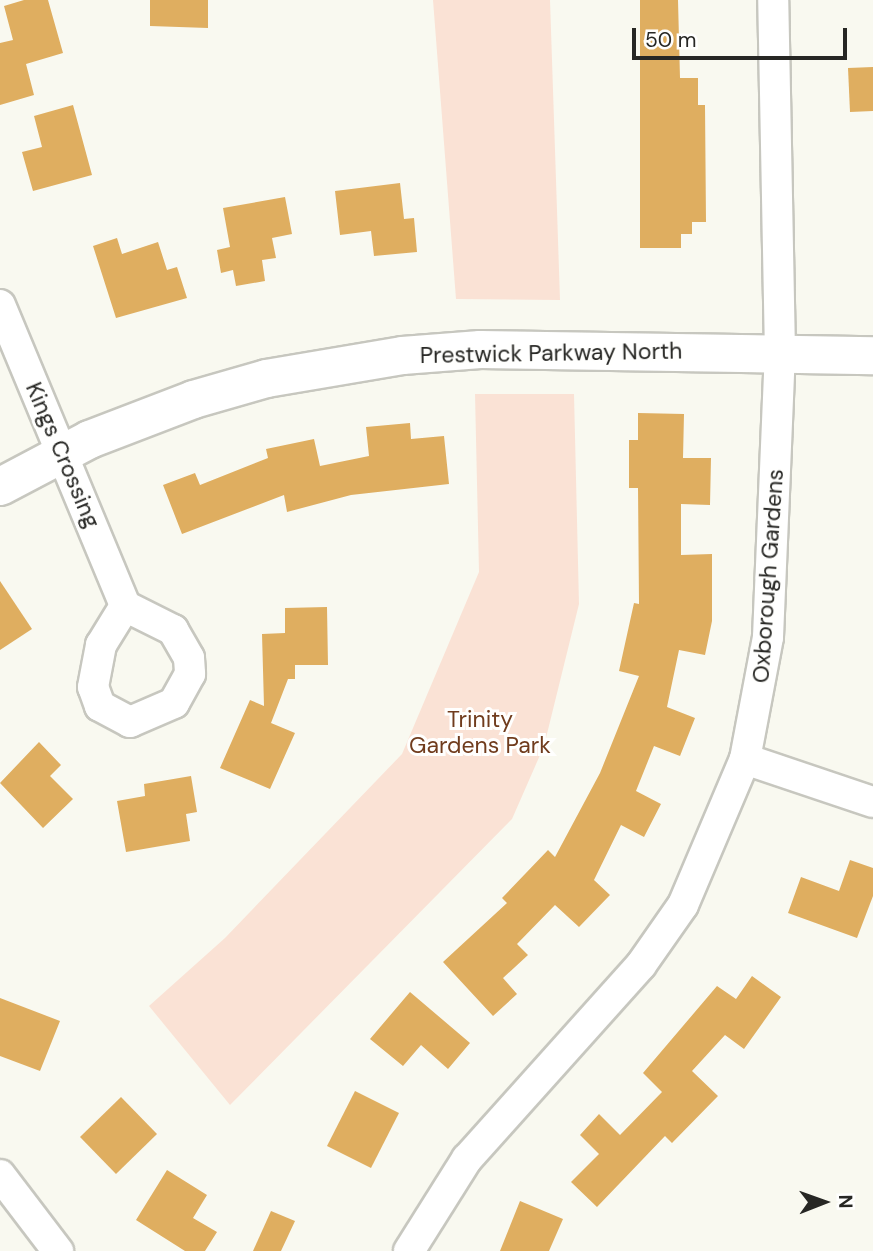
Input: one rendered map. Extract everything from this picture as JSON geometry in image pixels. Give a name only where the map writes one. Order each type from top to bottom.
[{"type":"street","name":"Oxborough Gardens","points":[[409,1251],[467,1160],[641,965],[683,905],[745,759],[768,636],[780,353],[773,0]]},
{"type":"street","name":"Kings Crossing","points":[[0,305],[125,606]]},
{"type":"street","name":"Prestwick Parkway North","points":[[0,486],[62,452],[205,396],[402,355],[873,355]]},
{"type":"street","points":[[745,759],[873,802]]},
{"type":"street","points":[[0,1175],[58,1251]]},
{"type":"green space","points":[[433,0],[550,0],[560,300],[456,299]]},
{"type":"green space","name":"Trinity Gardens Park","points":[[475,394],[574,394],[579,604],[544,746],[512,819],[230,1105],[149,1006],[225,938],[402,754],[479,572]]},
{"type":"building","points":[[24,0],[48,0],[63,53],[26,64],[34,95],[0,105],[0,43],[13,40],[4,6]]},
{"type":"building","points":[[150,0],[208,0],[208,28],[150,26]]},
{"type":"building","points":[[640,0],[678,0],[680,78],[698,78],[698,105],[705,105],[706,222],[692,222],[692,234],[681,234],[681,248],[640,248]]},
{"type":"building","points":[[873,67],[873,111],[850,112],[848,68]]},
{"type":"building","points":[[73,105],[92,175],[33,191],[22,152],[42,147],[34,116]]},
{"type":"building","points":[[400,183],[404,219],[414,218],[417,252],[374,256],[371,231],[340,235],[335,191]]},
{"type":"building","points":[[285,197],[292,234],[272,238],[276,258],[262,260],[265,281],[236,286],[233,270],[221,273],[217,250],[230,247],[223,208]]},
{"type":"building","points":[[117,238],[122,254],[158,242],[167,270],[177,267],[187,298],[116,318],[93,246]]},
{"type":"building","points":[[638,413],[684,414],[683,458],[711,458],[710,505],[681,504],[681,555],[712,554],[712,621],[705,655],[679,650],[667,707],[695,718],[680,756],[654,746],[636,791],[661,804],[644,837],[621,825],[594,880],[610,895],[579,927],[555,905],[517,944],[528,955],[503,978],[517,994],[493,1016],[443,962],[507,903],[502,898],[548,850],[555,857],[600,773],[639,676],[619,671],[634,603],[639,604],[638,488],[629,488],[629,440],[638,440]]},
{"type":"building","points":[[410,423],[411,439],[444,436],[449,484],[351,495],[287,512],[284,495],[182,534],[163,485],[195,473],[200,485],[268,458],[266,449],[314,439],[320,466],[369,456],[366,427]]},
{"type":"building","points":[[0,581],[32,629],[0,650]]},
{"type":"building","points":[[327,607],[328,665],[295,665],[295,679],[288,679],[271,723],[295,733],[270,789],[220,768],[250,700],[264,706],[262,634],[285,633],[285,608]]},
{"type":"building","points":[[39,742],[61,765],[50,776],[73,799],[43,828],[0,783]]},
{"type":"building","points":[[191,776],[197,812],[186,814],[190,841],[126,852],[117,801],[145,796],[144,784]]},
{"type":"building","points":[[850,860],[873,868],[873,896],[857,938],[788,913],[801,877],[839,891]]},
{"type":"building","points":[[752,976],[781,997],[744,1049],[725,1035],[692,1071],[718,1096],[672,1143],[665,1136],[597,1207],[571,1182],[599,1154],[580,1135],[599,1114],[620,1135],[662,1092],[643,1073],[717,986],[736,999]]},
{"type":"building","points":[[410,992],[470,1043],[448,1069],[421,1045],[403,1066],[370,1039]]},
{"type":"building","points":[[0,998],[60,1021],[40,1071],[0,1056]]},
{"type":"building","points":[[355,1091],[399,1113],[371,1168],[327,1146]]},
{"type":"building","points":[[121,1097],[157,1134],[116,1174],[80,1137]]},
{"type":"building","points":[[167,1170],[207,1195],[193,1218],[217,1232],[205,1251],[185,1251],[136,1220]]},
{"type":"building","points":[[520,1201],[563,1219],[549,1251],[500,1251]]},
{"type":"building","points":[[271,1211],[295,1221],[281,1251],[253,1251]]}]
